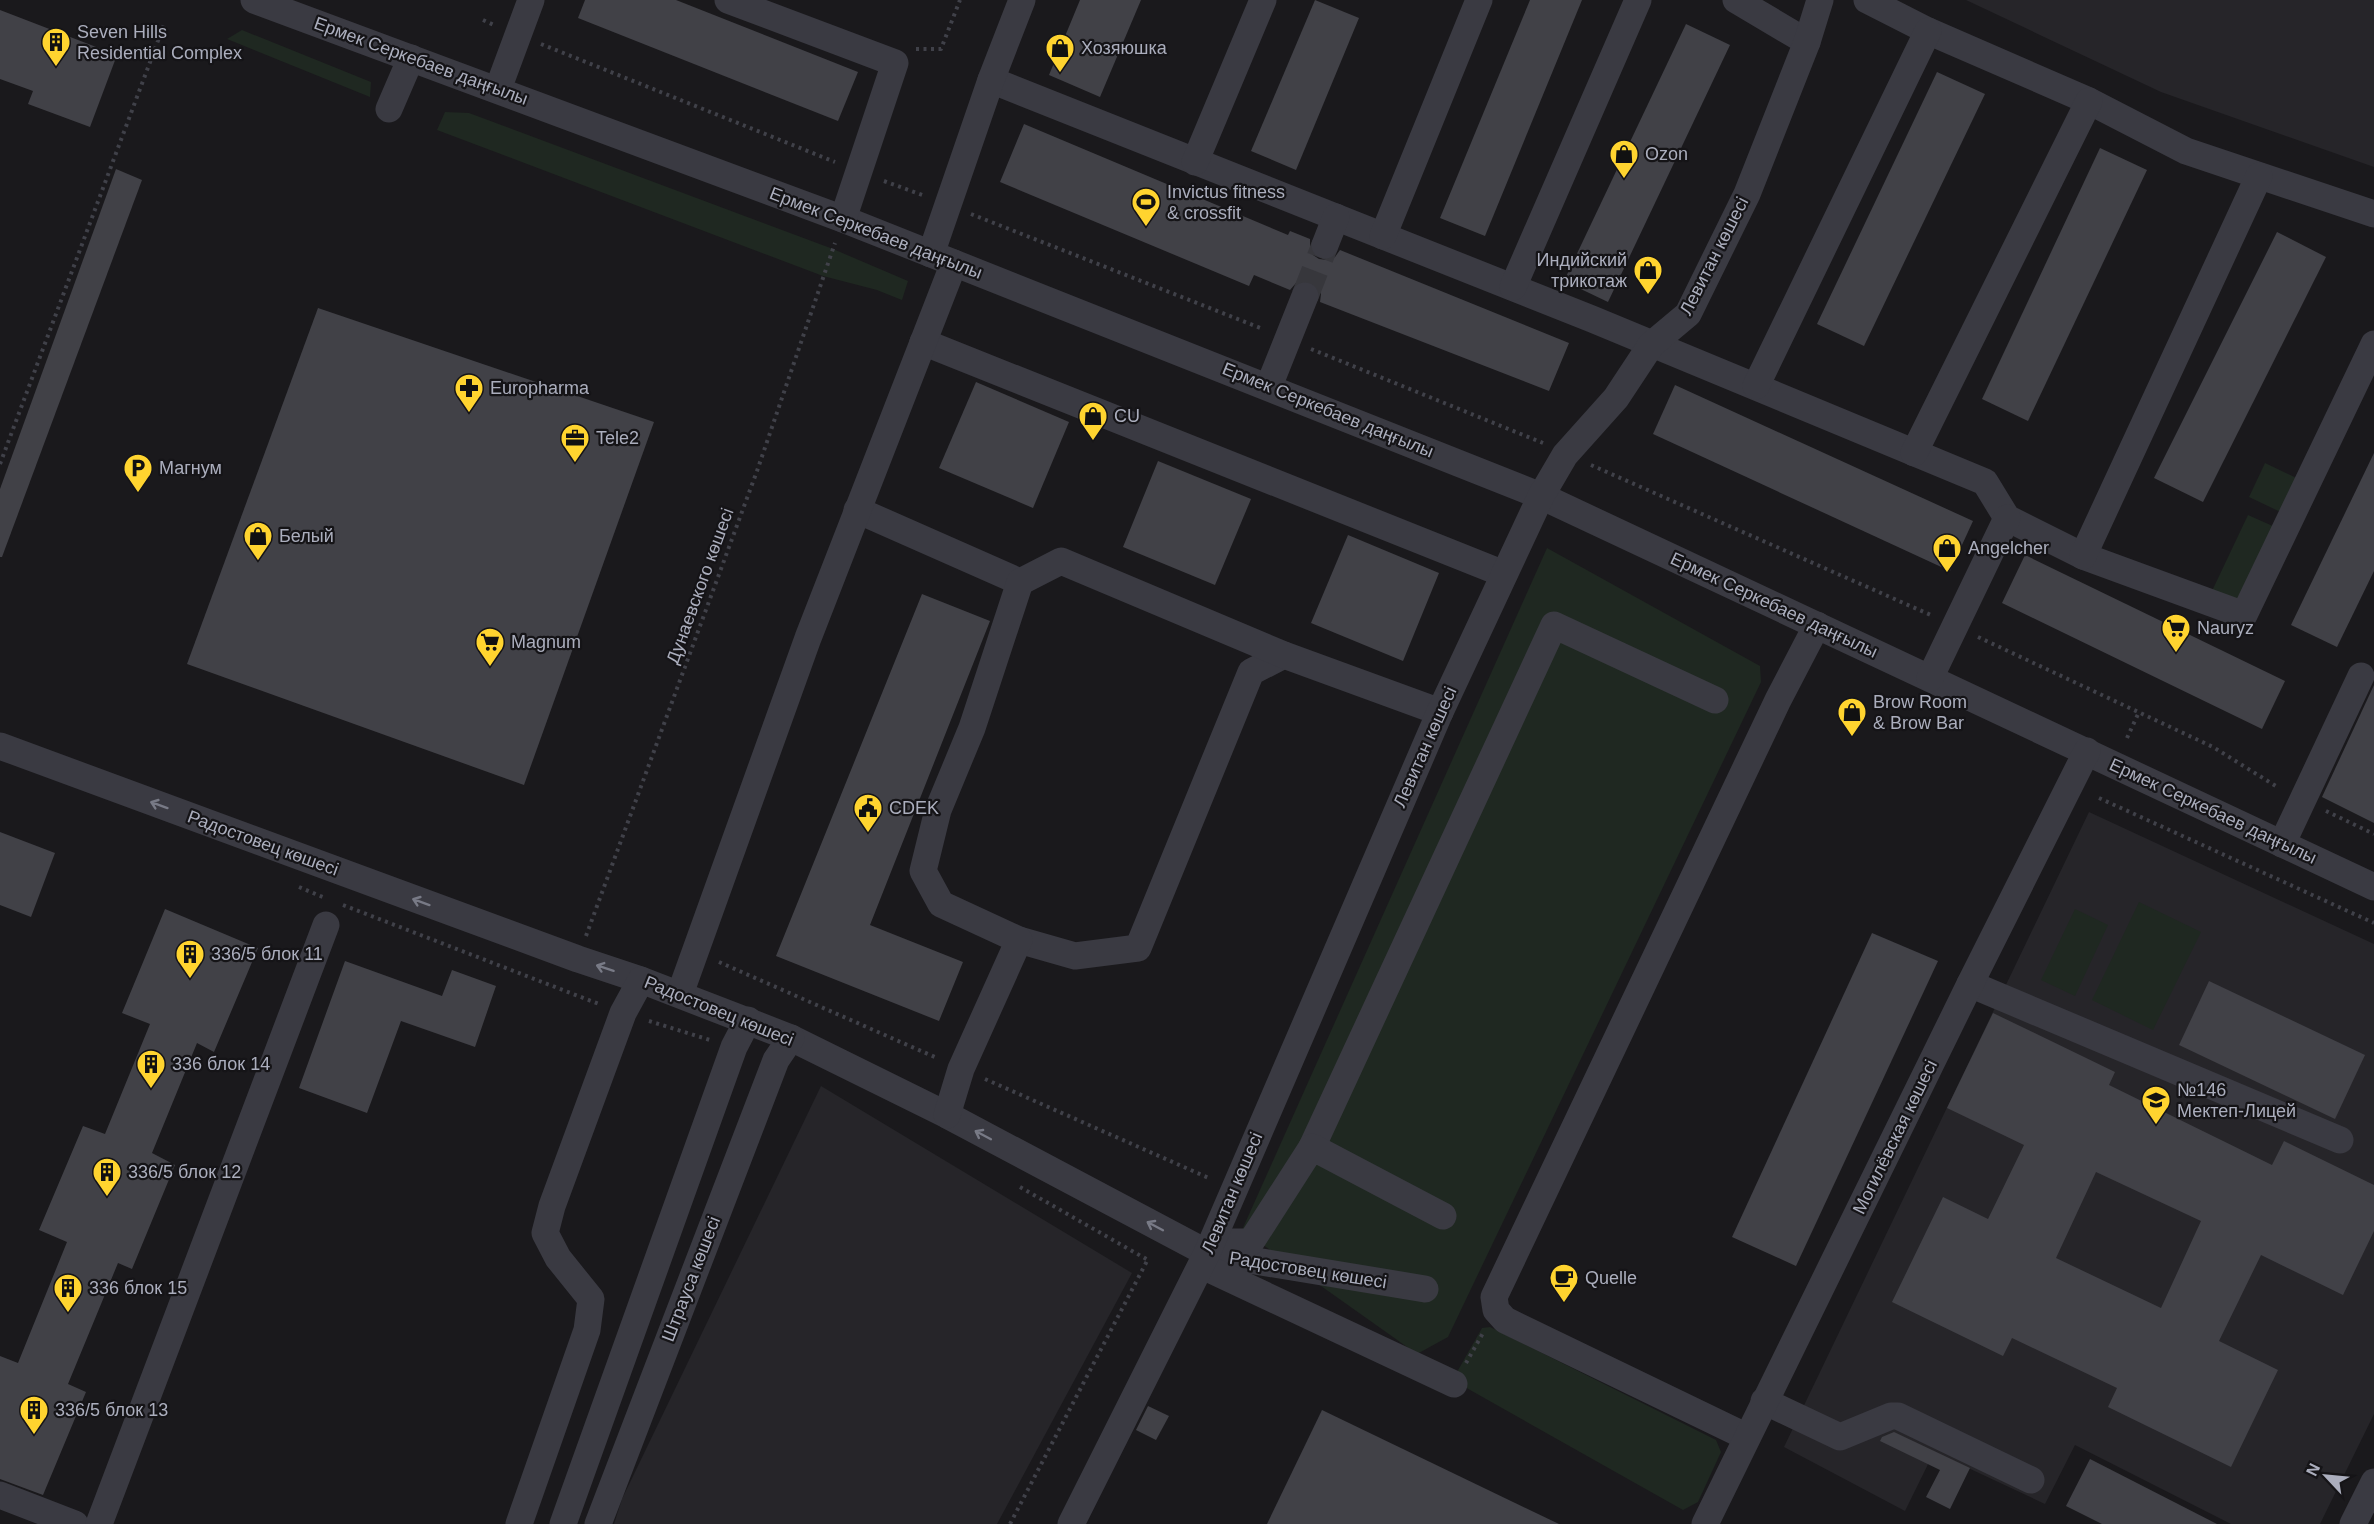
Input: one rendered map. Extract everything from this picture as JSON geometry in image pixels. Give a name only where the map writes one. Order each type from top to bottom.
[{"type":"street","name":"Ермек Серкебаев даңғылы","points":[[254,0],[843,219],[1269,386],[1541,496],[2374,887]]},
{"type":"street","points":[[498,89],[531,0]]},
{"type":"street","points":[[728,0],[895,63],[843,219]]},
{"type":"street","points":[[680,994],[808,638],[923,342],[942,259],[948,205],[991,80],[1022,0]]},
{"type":"street","points":[[1195,162],[1263,0]]},
{"type":"street","points":[[1383,236],[1479,0]]},
{"type":"street","points":[[1513,287],[1638,0]]},
{"type":"street","points":[[1736,0],[1807,42]]},
{"type":"street","name":"Левитан көшесі","points":[[1071,1524],[1208,1254],[1440,712],[1541,496],[1566,455],[1616,398],[1651,345],[1688,315],[1747,194],[1807,42],[1820,0]]},
{"type":"street","points":[[1867,0],[1928,31],[2089,101],[2186,151],[2374,214]]},
{"type":"street","points":[[1756,386],[1928,31]]},
{"type":"street","points":[[389,109],[411,58]]},
{"type":"street","points":[[991,80],[1513,287],[1985,482],[2007,518],[2083,556],[2244,615],[2374,344]]},
{"type":"street","points":[[1914,453],[2089,101]]},
{"type":"street","points":[[2083,556],[2259,176]]},
{"type":"street","points":[[1325,244],[1336,217]]},
{"type":"street","points":[[1269,386],[1305,296]]},
{"type":"street","points":[[923,342],[1504,574]]},
{"type":"street","points":[[857,510],[1020,582]]},
{"type":"street","points":[[1930,678],[2007,518]]},
{"type":"street","points":[[1284,655],[1251,672],[1138,948],[1075,956],[1019,940],[942,904],[923,871],[938,810],[972,728],[1020,582],[1060,561],[1284,655],[1440,712]]},
{"type":"street","points":[[1208,1254],[1251,1242],[1312,1147],[1554,625],[1715,700]]},
{"type":"street","points":[[1747,1437],[1505,1320],[1496,1310],[1494,1297],[1778,700],[1816,625]]},
{"type":"street","points":[[2282,844],[2361,676]]},
{"type":"street","name":"Радостовец көшесі","points":[[0,746],[578,959],[680,994],[791,1038],[947,1115],[1454,1384]]},
{"type":"street","name":"Могилёвская көшесі","points":[[1705,1524],[2087,751]]},
{"type":"street","points":[[99,1524],[326,925]]},
{"type":"street","points":[[947,1115],[961,1069],[1019,940]]},
{"type":"street","points":[[519,1524],[587,1330],[591,1299],[558,1258],[545,1233],[552,1206],[623,1013],[641,980]]},
{"type":"street","points":[[1970,984],[2340,1140]]},
{"type":"street","points":[[563,1524],[734,1047],[748,1020]]},
{"type":"street","name":"Штрауса көшесі","points":[[598,1524],[776,1060],[791,1038]]},
{"type":"street","points":[[1312,1147],[1443,1216]]},
{"type":"street","name":"Радостовец көшесі","points":[[1208,1254],[1425,1289]]},
{"type":"street","points":[[1764,1401],[1840,1437],[1891,1416],[1898,1416],[2031,1480]]},
{"type":"street","points":[[2353,1524],[2374,1482]]},
{"type":"street","points":[[0,1495],[75,1524]]},
{"type":"path","points":[[895,63],[905,50],[940,49],[960,0]]},
{"type":"path","points":[[483,20],[859,171],[1288,339],[1547,445]]},
{"type":"path","points":[[0,464],[165,22]]},
{"type":"path","name":"Дунаевского көшесі","points":[[578,959],[756,471],[843,219]]},
{"type":"path","points":[[2127,738],[2139,712]]},
{"type":"path","points":[[2099,798],[2374,923]]},
{"type":"path","points":[[290,884],[623,1013],[734,1047]]},
{"type":"path","points":[[1010,1524],[1148,1260],[1161,1229]]},
{"type":"path","points":[[1454,1384],[1496,1310]]},
{"type":"shaded area","points":[[1966,0],[2374,0],[2374,167],[2161,92]]},
{"type":"shaded area","points":[[242,30],[371,82],[370,97],[227,39]]},
{"type":"shaded area","points":[[445,112],[469,113],[833,249],[908,281],[902,300],[877,290],[823,276],[437,130]]},
{"type":"shaded area","points":[[2265,463],[2307,483],[2291,517],[2249,497]]},
{"type":"shaded area","points":[[2248,515],[2284,531],[2248,608],[2212,591]]},
{"type":"shaded area","points":[[1547,548],[1760,666],[1761,682],[1448,1337],[1417,1354],[1242,1230]]},
{"type":"shaded area","name":"№146 Мектеп-Лицей","points":[[2089,812],[2374,944],[2374,1414],[2320,1524],[2231,1524],[2075,1445],[2045,1504],[1934,1452],[1905,1511],[1784,1447]]},
{"type":"shaded area","points":[[2139,902],[2201,932],[2153,1030],[2092,1000]]},
{"type":"shaded area","points":[[2075,909],[2108,925],[2075,996],[2041,980]]},
{"type":"shaded area","points":[[821,1086],[1132,1273],[997,1524],[614,1524],[622,1499]]},
{"type":"shaded area","points":[[1490,1327],[1716,1440],[1721,1452],[1698,1502],[1683,1510],[1463,1386],[1457,1372],[1482,1328]]},
{"type":"building","points":[[585,0],[676,0],[858,72],[838,121],[578,18]]},
{"type":"building","points":[[1080,0],[1141,0],[1100,97],[1049,75]]},
{"type":"building","points":[[1315,0],[1359,18],[1296,170],[1251,151]]},
{"type":"building","points":[[1530,0],[1582,0],[1485,236],[1440,218]]},
{"type":"building","name":"Seven Hills Residential Complex","points":[[0,10],[117,55],[90,127],[28,104],[33,91],[0,79]]},
{"type":"building","points":[[1686,24],[1730,45],[1608,302],[1564,281]]},
{"type":"building","points":[[1937,72],[1985,94],[1864,346],[1817,324]]},
{"type":"building","points":[[1024,124],[1288,235],[1290,231],[1310,239],[1313,255],[1319,259],[1328,260],[1335,257],[1340,250],[1569,343],[1549,391],[1320,302],[1321,294],[1318,287],[1310,281],[1303,280],[1296,283],[1290,290],[1254,275],[1249,286],[1000,182]]},
{"type":"building","points":[[2100,148],[2147,170],[2028,421],[1982,399]]},
{"type":"building","points":[[116,169],[142,180],[2,557],[0,557],[0,489]]},
{"type":"building","points":[[2277,232],[2326,257],[2203,502],[2154,478]]},
{"type":"building","name":"Magnum","points":[[318,308],[654,422],[524,785],[187,664]]},
{"type":"building","points":[[976,382],[1069,422],[1033,508],[939,468]]},
{"type":"building","points":[[1675,385],[1973,521],[1950,571],[1653,434]]},
{"type":"building","points":[[2374,453],[2374,571],[2337,647],[2291,625]]},
{"type":"building","points":[[1158,461],[1251,499],[1215,585],[1123,547]]},
{"type":"building","points":[[1348,535],[1439,573],[1403,661],[1311,623]]},
{"type":"building","points":[[2025,555],[2285,681],[2262,729],[2002,603]]},
{"type":"building","points":[[922,594],[990,621],[870,925],[963,962],[939,1021],[776,956]]},
{"type":"building","points":[[2374,685],[2374,823],[2322,797]]},
{"type":"building","points":[[0,832],[55,853],[31,917],[0,905]]},
{"type":"building","points":[[165,909],[258,948],[214,1052],[197,1043],[152,1153],[175,1165],[132,1269],[118,1263],[68,1384],[86,1392],[43,1495],[0,1479],[0,1356],[18,1363],[67,1242],[39,1230],[83,1126],[105,1134],[150,1024],[122,1013]]},
{"type":"building","points":[[1872,933],[1938,961],[1796,1266],[1732,1237]]},
{"type":"building","points":[[345,961],[442,996],[452,970],[496,986],[475,1047],[401,1021],[367,1113],[299,1088]]},
{"type":"building","points":[[2209,981],[2365,1055],[2335,1119],[2179,1045]]},
{"type":"building","points":[[1993,1013],[2115,1072],[2109,1085],[2272,1165],[2284,1141],[2374,1185],[2374,1231],[2343,1295],[2261,1255],[2219,1341],[2278,1370],[2231,1467],[2108,1407],[2117,1388],[2012,1338],[2003,1356],[1892,1302],[1943,1197],[1988,1219],[2024,1145],[1947,1108]],"holes":[[[2096,1172],[2201,1221],[2161,1308],[2056,1258]]]},
{"type":"building","points":[[1148,1406],[1169,1416],[1156,1440],[1136,1430]]},
{"type":"building","points":[[1322,1410],[1559,1524],[1267,1524]]},
{"type":"building","points":[[1894,1432],[1970,1468],[1950,1509],[1926,1497],[1940,1470],[1880,1441],[1882,1437]]},
{"type":"building","points":[[2090,1459],[2217,1524],[2102,1524],[2066,1506]]},
{"type":"tunnel","points":[[1305,296],[1325,245]]},
{"type":"place","name":"Seven Hills Residential Complex","points":[[56,68]]},
{"type":"place","name":"Хозяюшка","points":[[1060,74]]},
{"type":"place","name":"Ozon","points":[[1624,180]]},
{"type":"place","name":"Invictus fitness & crossfit","points":[[1146,228]]},
{"type":"place","name":"Индийский трикотаж","points":[[1648,296]]},
{"type":"place","name":"Europharma","points":[[469,414]]},
{"type":"place","name":"CU","points":[[1093,442]]},
{"type":"place","name":"Tele2","points":[[575,464]]},
{"type":"place","name":"Магнум","points":[[138,494]]},
{"type":"place","name":"Белый","points":[[258,562]]},
{"type":"place","name":"Angelcher","points":[[1947,574]]},
{"type":"place","name":"Nauryz","points":[[2176,654]]},
{"type":"place","name":"Magnum","points":[[490,668]]},
{"type":"place","name":"Brow Room & Brow Bar","points":[[1852,738]]},
{"type":"place","name":"CDEK","points":[[868,834]]},
{"type":"place","name":"336/5 блок 11","points":[[190,980]]},
{"type":"place","name":"336 блок 14","points":[[151,1090]]},
{"type":"place","name":"№146 Мектеп-Лицей","points":[[2156,1126]]},
{"type":"place","name":"336/5 блок 12","points":[[107,1198]]},
{"type":"place","name":"Quelle","points":[[1564,1304]]},
{"type":"place","name":"336 блок 15","points":[[68,1314]]},
{"type":"place","name":"336/5 блок 13","points":[[34,1436]]}]
